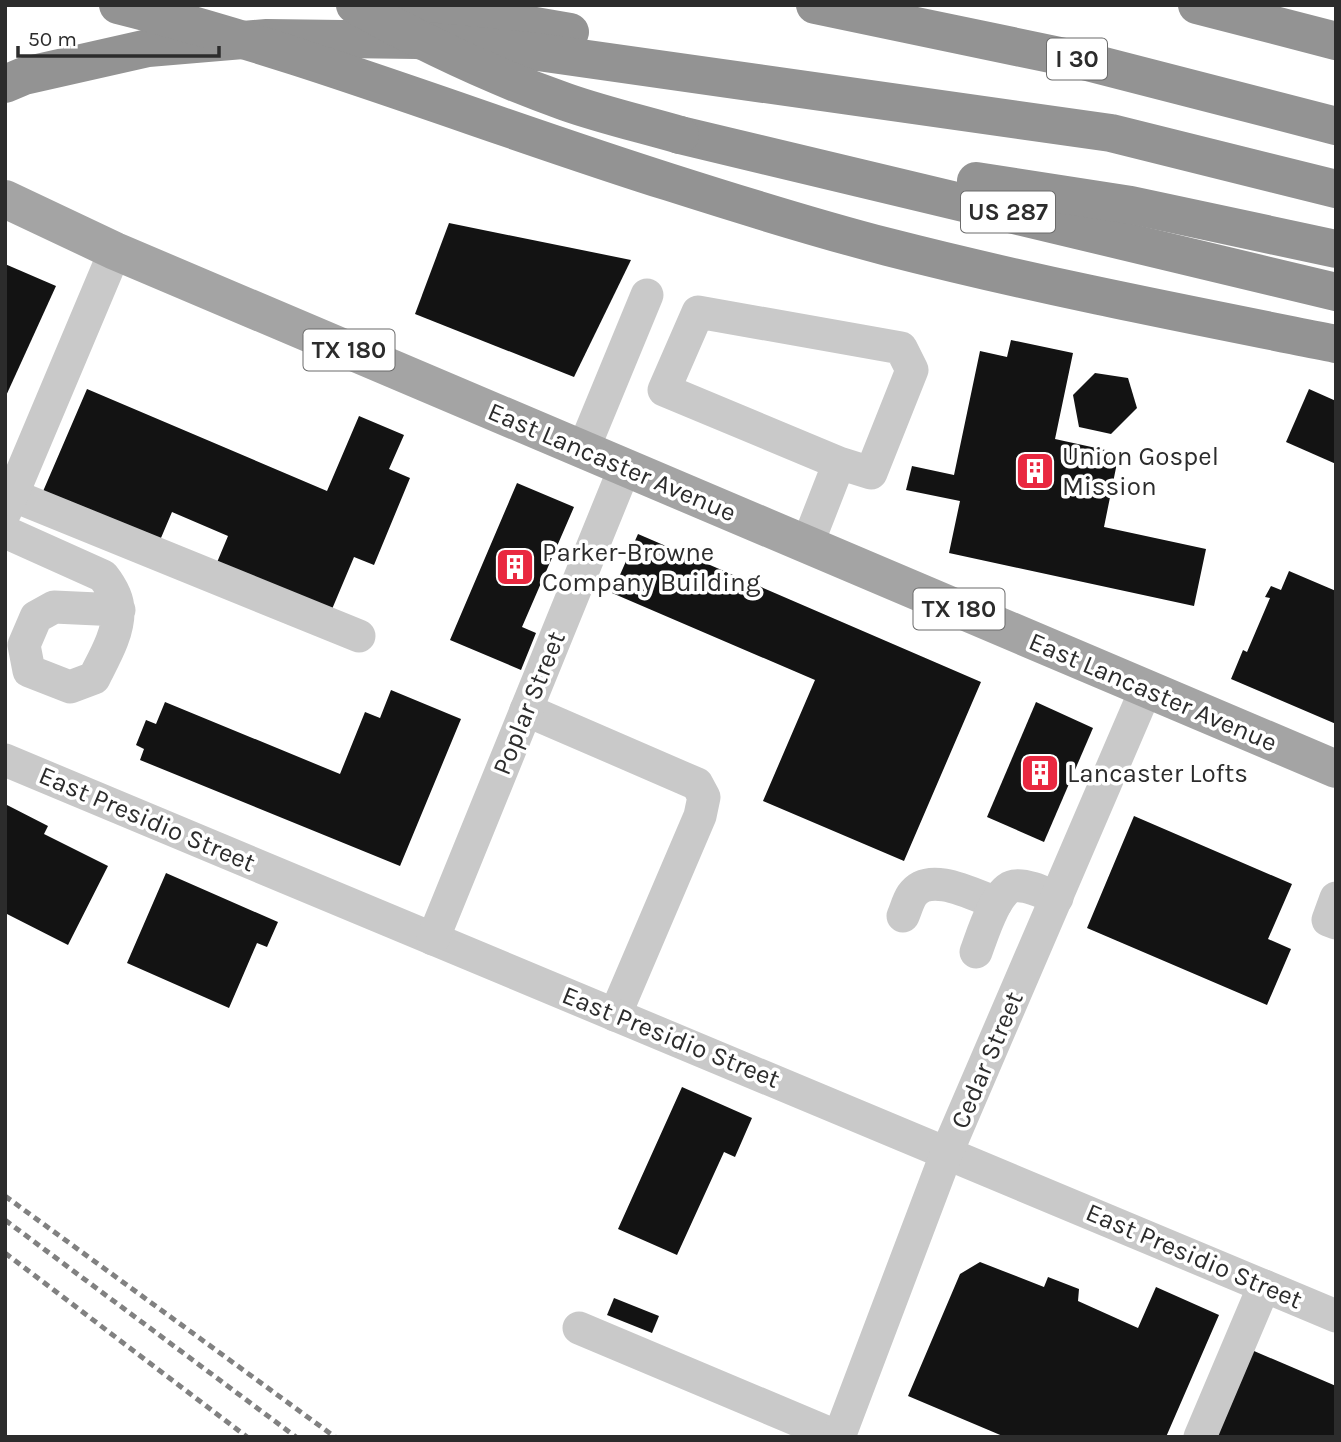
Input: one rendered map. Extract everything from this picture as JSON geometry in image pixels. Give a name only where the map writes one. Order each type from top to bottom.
[{"type":"highway","points":[[118,5],[348,72],[667,181],[886,246],[1127,302],[1336,344]]},
{"type":"highway","name":"US 287","points":[[355,5],[441,51],[507,79],[568,102],[680,135],[1336,292]]},
{"type":"highway","points":[[414,5],[1111,133],[1336,189]]},
{"type":"highway","name":"I 30","points":[[815,5],[1084,61],[1336,125]]},
{"type":"highway","points":[[1197,5],[1336,41]]},
{"type":"highway","points":[[15,80],[148,48],[267,37],[417,40],[538,52],[1111,133]]},
{"type":"highway","points":[[680,135],[1131,205],[1336,249]]},
{"type":"main road","name":"East Lancaster Avenue","points":[[5,199],[115,251],[1336,769]]},
{"type":"street","points":[[115,251],[9,503],[359,636]]},
{"type":"street","points":[[583,450],[647,295]]},
{"type":"street","points":[[698,312],[901,348],[912,370],[871,473],[839,463],[664,390],[698,312]]},
{"type":"street","points":[[807,545],[839,463]]},
{"type":"street","name":"Poplar Street","points":[[433,939],[625,467]]},
{"type":"street","points":[[5,532],[103,576],[112,589],[119,610]]},
{"type":"street","name":"Cedar Street","points":[[839,1437],[947,1152],[1146,689]]},
{"type":"street","points":[[526,710],[697,784],[705,797],[700,816],[615,1015]]},
{"type":"street","name":"East Presidio Street","points":[[5,760],[1336,1315]]},
{"type":"street","points":[[903,916],[913,894],[928,883],[939,883],[996,903]]},
{"type":"street","points":[[975,952],[1004,890],[1014,886],[1025,887],[1057,898]]},
{"type":"street","points":[[1336,898],[1328,920],[1336,923]]},
{"type":"street","points":[[1200,1437],[1264,1286]]},
{"type":"street","points":[[579,1328],[839,1437]]},
{"type":"building","points":[[449,223],[631,260],[574,377],[415,314]]},
{"type":"building","points":[[5,264],[56,286],[5,398]]},
{"type":"building","name":"Union Gospel Mission","points":[[1011,340],[1073,353],[1055,439],[1119,453],[1104,527],[1206,549],[1194,606],[949,553],[960,501],[906,490],[912,466],[954,475],[980,351],[1007,357]]},
{"type":"building","points":[[1095,373],[1128,378],[1137,408],[1111,434],[1079,427],[1073,395]]},
{"type":"building","points":[[87,389],[327,491],[359,416],[404,435],[389,469],[410,478],[374,565],[354,557],[327,621],[213,572],[228,536],[172,512],[158,545],[41,496]]},
{"type":"building","points":[[1309,389],[1336,401],[1336,464],[1286,442]]},
{"type":"building","name":"Parker-Browne Company Building","points":[[517,483],[574,507],[522,627],[536,633],[521,670],[450,640]]},
{"type":"building","points":[[638,534],[981,682],[904,861],[763,801],[815,680],[612,593]]},
{"type":"building","points":[[1289,571],[1336,591],[1336,724],[1231,679],[1243,650],[1247,652],[1270,598],[1265,597],[1271,586],[1281,590]]},
{"type":"building","points":[[391,690],[461,719],[400,866],[140,760],[144,749],[136,745],[146,720],[156,724],[165,702],[340,774],[365,712],[380,718]]},
{"type":"building","name":"Lancaster Lofts","points":[[1036,702],[1093,728],[1044,842],[987,817]]},
{"type":"building","points":[[7,805],[48,826],[44,834],[108,866],[68,945],[5,913]]},
{"type":"building","points":[[1134,816],[1292,884],[1268,939],[1291,949],[1267,1005],[1087,928]]},
{"type":"building","points":[[166,873],[278,922],[267,947],[257,943],[229,1008],[127,963]]},
{"type":"building","points":[[682,1087],[752,1118],[735,1157],[724,1152],[677,1255],[618,1229]]},
{"type":"building","points":[[980,1262],[1044,1287],[1048,1277],[1079,1289],[1078,1301],[1138,1328],[1156,1287],[1219,1315],[1166,1437],[1005,1437],[908,1396],[960,1274]]},
{"type":"building","points":[[614,1298],[659,1316],[652,1333],[607,1315]]},
{"type":"building","points":[[1247,1348],[1336,1386],[1336,1437],[1209,1437]]},
{"type":"railway","points":[[5,1196],[335,1437]]},
{"type":"railway","points":[[5,1220],[296,1437]]},
{"type":"railway","points":[[5,1253],[247,1437]]},
{"type":"place","name":"Union Gospel Mission","points":[[1035,471]]},
{"type":"place","name":"Parker-Browne Company Building","points":[[515,567]]},
{"type":"place","name":"Lancaster Lofts","points":[[1040,773]]}]
